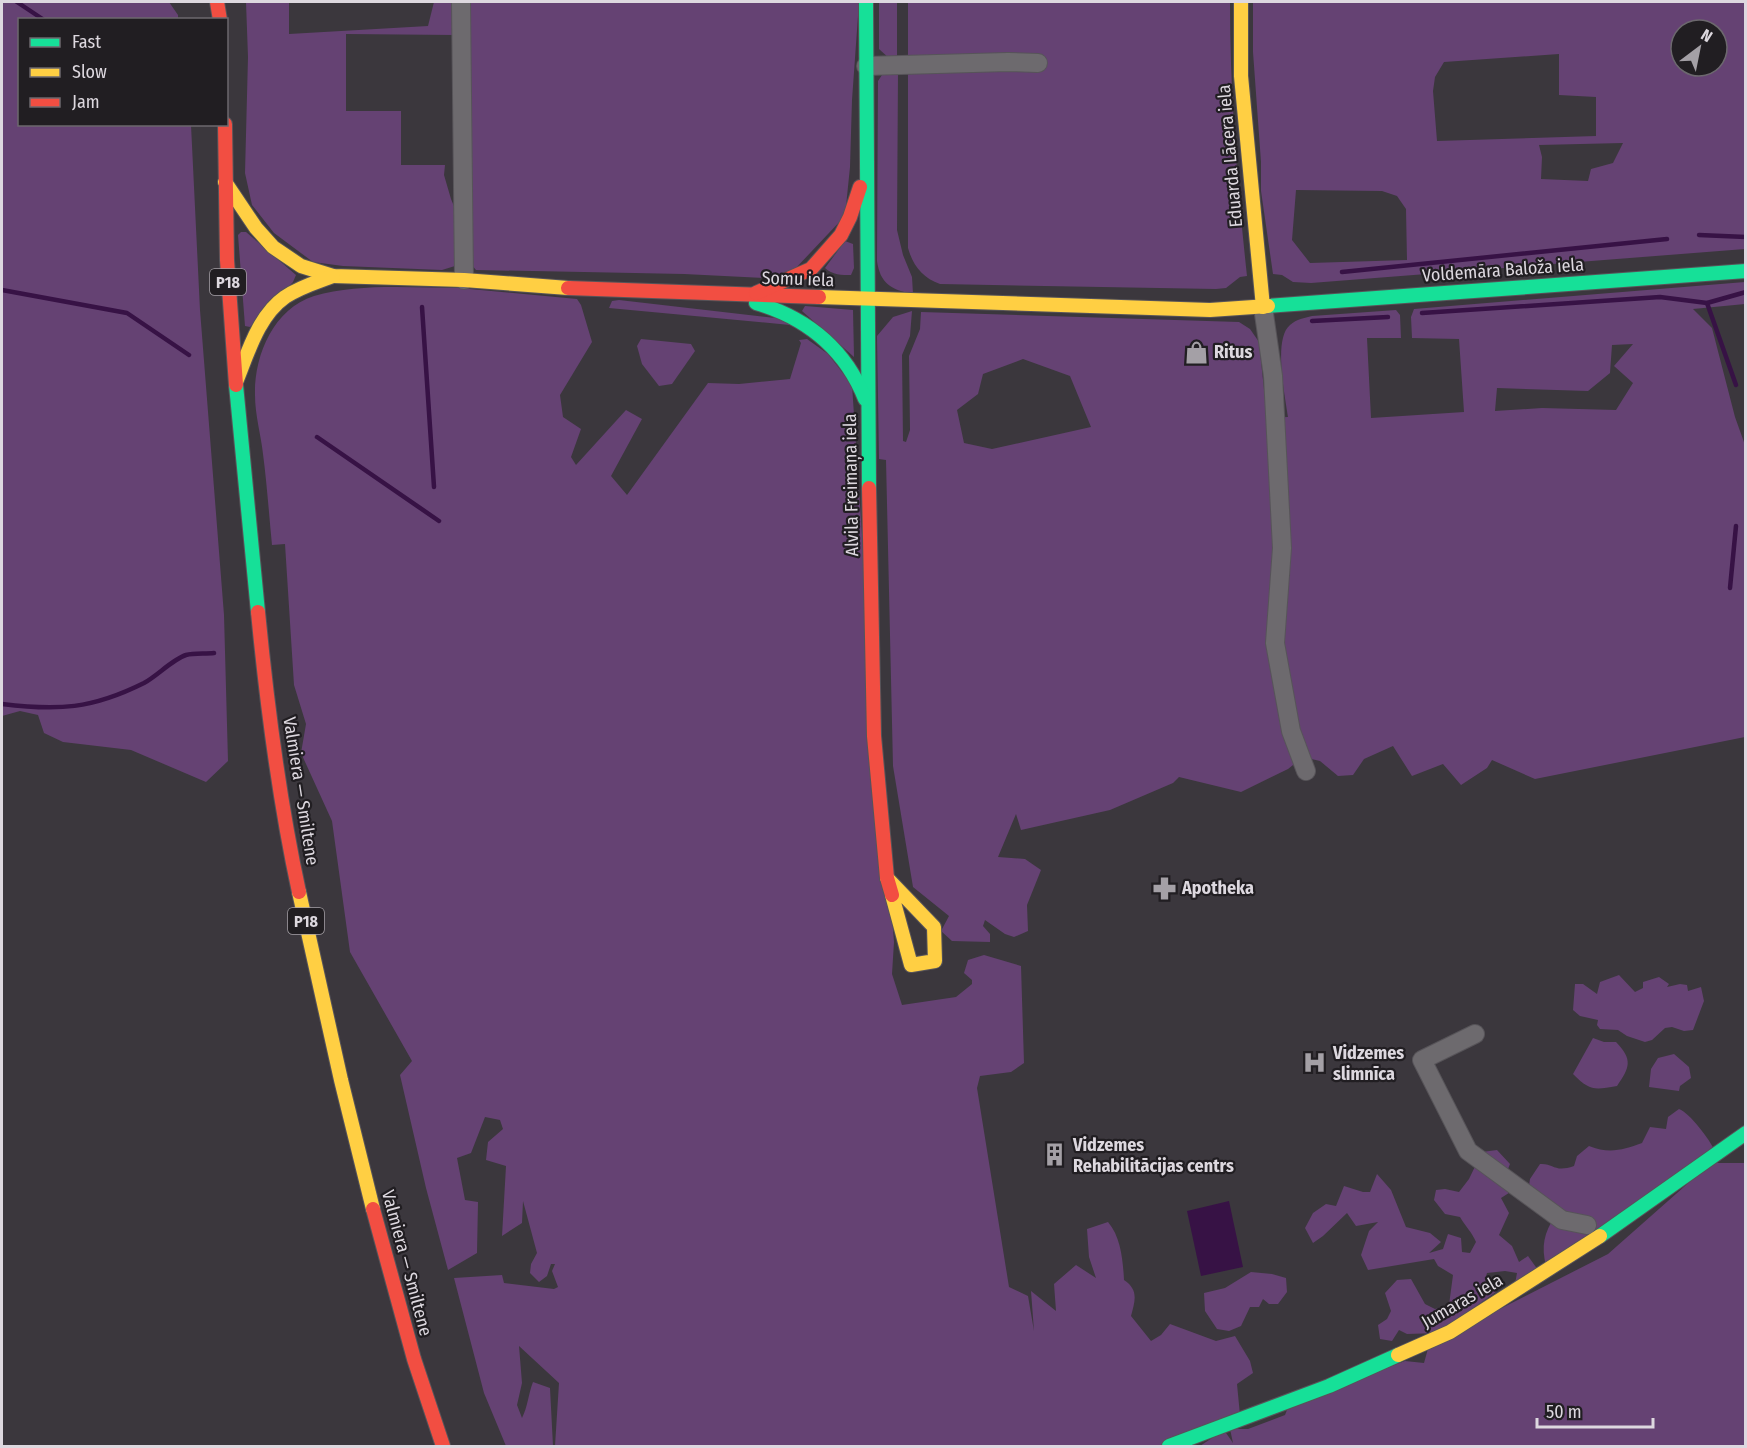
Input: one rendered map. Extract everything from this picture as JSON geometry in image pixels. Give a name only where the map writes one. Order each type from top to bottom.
[{"type":"main road","points":[[217,2],[220,18]]},
{"type":"main road","points":[[225,18],[226,2]]},
{"type":"main road","name":"Alvila Freimaņa iela","points":[[866,2],[867,404],[874,736],[887,878],[911,965],[936,961],[934,927],[887,878]]},
{"type":"main road","name":"Eduarda Lācera iela","points":[[1241,2],[1241,76],[1263,307]]},
{"type":"main road","name":"Valmiera — Smiltene","points":[[225,126],[226,260],[236,382],[261,642],[292,859],[341,1080],[376,1222],[414,1359],[443,1446]]},
{"type":"main road","points":[[751,296],[811,268],[837,242],[850,217],[866,167]]},
{"type":"main road","points":[[225,182],[256,228],[273,247],[301,266],[333,276]]},
{"type":"main road","name":"Voldemāra Baloža iela","points":[[1263,307],[1746,271]]},
{"type":"main road","points":[[236,382],[253,342],[279,303],[301,288],[333,276]]},
{"type":"main road","name":"Somu iela","points":[[333,276],[464,280],[593,290],[699,292],[751,296],[1210,310],[1263,307]]},
{"type":"main road","points":[[699,292],[767,306],[795,317],[838,354],[856,377],[867,404]]},
{"type":"main road","name":"Jumaras iela","points":[[1169,1446],[1329,1386],[1450,1332],[1595,1239],[1746,1133]]},
{"type":"street","points":[[461,2],[464,280]]},
{"type":"street","points":[[866,66],[1038,63]]},
{"type":"street","points":[[1263,307],[1272,376],[1282,548],[1275,643],[1291,731],[1306,771]]},
{"type":"street","points":[[1475,1034],[1422,1060],[1468,1151],[1562,1220],[1587,1225]]},
{"type":"shaded area","points":[[2,2],[169,2],[178,18],[18,18],[18,126],[191,126],[200,310],[224,615],[228,761],[206,782],[131,750],[63,742],[44,733],[38,715],[20,711],[2,716]]},
{"type":"shaded area","points":[[246,2],[289,2],[289,34],[428,26],[434,2],[859,2],[845,216],[794,270],[765,278],[476,270],[470,263],[455,35],[346,34],[346,111],[401,111],[401,165],[445,165],[444,175],[458,216],[455,266],[442,270],[343,266],[313,262],[274,233],[252,205],[245,173],[248,57]]},
{"type":"shaded area","points":[[879,2],[897,2],[897,59],[890,59],[879,49]]},
{"type":"shaded area","points":[[908,2],[1230,2],[1235,139],[1247,276],[1240,277],[1226,288],[1216,289],[940,284],[924,275],[916,266],[908,248]]},
{"type":"shaded area","points":[[1253,2],[1745,2],[1745,249],[1311,283],[1293,282],[1282,275],[1273,274],[1261,191],[1253,52]],"holes":[[[1559,54],[1559,95],[1596,97],[1596,136],[1437,141],[1433,91],[1435,77],[1444,62]],[[1623,143],[1613,163],[1591,169],[1588,181],[1541,179],[1542,157],[1539,145]],[[1296,190],[1382,191],[1397,196],[1406,209],[1407,260],[1310,263],[1292,240]]]},
{"type":"shaded area","points":[[884,72],[898,73],[897,230],[903,255],[912,277],[913,294],[893,288],[888,284],[881,275],[877,261],[878,81]]},
{"type":"shaded area","points":[[246,232],[296,275],[293,282],[250,327],[245,326],[238,235]]},
{"type":"shaded area","points":[[845,241],[853,244],[854,268],[851,275],[841,275],[825,268]]},
{"type":"shaded area","points":[[1745,282],[1745,304],[1693,309],[1712,328],[1735,417],[1745,445],[1745,737],[1535,779],[1492,760],[1487,768],[1461,785],[1443,764],[1412,776],[1393,746],[1364,759],[1353,775],[1338,776],[1320,761],[1303,757],[1288,769],[1241,792],[1179,777],[1173,783],[1110,810],[1021,830],[1016,814],[998,857],[1025,859],[1041,870],[1027,905],[1028,931],[1014,937],[1005,934],[985,920],[983,926],[990,934],[990,942],[952,941],[941,931],[949,916],[913,887],[893,766],[886,460],[879,459],[877,336],[893,317],[912,311],[910,336],[902,355],[903,441],[906,442],[910,430],[909,356],[920,329],[921,312],[1239,322],[1250,329],[1259,342],[1267,418],[1288,417],[1281,354],[1285,332],[1290,325],[1312,316],[1396,310],[1400,315],[1401,338],[1367,338],[1371,418],[1464,412],[1459,339],[1412,338],[1411,317],[1414,309]],"holes":[[[1633,344],[1614,366],[1633,383],[1616,410],[1542,408],[1495,411],[1497,388],[1588,391],[1610,373],[1612,345]],[[1023,359],[1070,376],[1091,427],[992,449],[964,443],[957,410],[978,394],[983,374]]]},
{"type":"shaded area","points":[[459,288],[577,299],[581,305],[592,342],[560,395],[563,417],[581,429],[571,457],[576,465],[626,410],[642,419],[611,476],[627,495],[708,383],[739,384],[790,379],[801,343],[799,340],[807,339],[828,354],[852,385],[894,942],[892,974],[902,1005],[956,997],[972,984],[972,980],[964,973],[968,960],[984,955],[1021,966],[1024,1063],[1011,1072],[980,1076],[977,1088],[1009,1287],[1028,1296],[1034,1331],[1031,1291],[1056,1311],[1054,1284],[1076,1265],[1096,1278],[1089,1257],[1087,1229],[1108,1222],[1119,1242],[1124,1280],[1132,1288],[1135,1296],[1131,1316],[1151,1341],[1161,1335],[1170,1324],[1216,1341],[1235,1336],[1250,1361],[1253,1373],[1237,1384],[1240,1415],[1162,1446],[555,1446],[559,1383],[519,1346],[522,1383],[517,1405],[522,1418],[533,1382],[550,1388],[553,1446],[506,1446],[484,1393],[454,1278],[502,1275],[504,1283],[554,1289],[558,1287],[552,1271],[555,1264],[551,1264],[547,1276],[539,1282],[530,1273],[531,1264],[537,1253],[523,1201],[522,1223],[502,1236],[506,1166],[486,1160],[488,1142],[503,1129],[500,1120],[485,1117],[471,1153],[457,1158],[465,1200],[478,1202],[477,1253],[448,1270],[400,1075],[412,1061],[350,952],[332,821],[301,753],[306,724],[294,685],[285,544],[272,545],[255,402],[258,365],[262,350],[277,323],[287,311],[300,302],[314,296],[349,289]]},
{"type":"shaded area","points":[[612,301],[784,319],[790,325],[609,308]]},
{"type":"shaded area","points":[[805,306],[853,310],[854,357],[802,311]]},
{"type":"shaded area","points":[[641,339],[691,344],[695,351],[672,384],[659,386],[642,364],[637,346]]},
{"type":"shaded area","points":[[1619,975],[1635,992],[1643,988],[1643,982],[1659,977],[1669,984],[1667,987],[1687,985],[1688,991],[1701,987],[1704,1001],[1693,1030],[1665,1028],[1652,1040],[1645,1042],[1627,1036],[1618,1030],[1600,1029],[1597,1025],[1598,1020],[1580,1016],[1573,1010],[1575,984],[1583,984],[1597,994],[1600,982]]},
{"type":"shaded area","points":[[1593,1038],[1604,1042],[1616,1042],[1625,1054],[1627,1068],[1617,1086],[1593,1088],[1584,1084],[1573,1074]]},
{"type":"shaded area","points":[[1674,1054],[1689,1067],[1691,1078],[1680,1086],[1679,1091],[1649,1087],[1651,1069],[1658,1058]]},
{"type":"shaded area","points":[[1679,1109],[1699,1127],[1715,1151],[1546,1266],[1544,1240],[1555,1216],[1528,1192],[1530,1179],[1540,1164],[1567,1168],[1574,1166],[1577,1156],[1589,1146],[1603,1150],[1616,1150],[1642,1143],[1650,1127],[1666,1129],[1668,1117]]},
{"type":"shaded area","points":[[1497,1150],[1510,1164],[1506,1174],[1512,1191],[1501,1198],[1509,1213],[1499,1235],[1512,1246],[1519,1262],[1528,1256],[1538,1270],[1515,1284],[1517,1273],[1505,1271],[1487,1273],[1485,1280],[1496,1292],[1438,1333],[1407,1334],[1399,1330],[1392,1341],[1380,1339],[1378,1325],[1387,1319],[1391,1311],[1385,1293],[1397,1280],[1411,1279],[1425,1304],[1435,1309],[1449,1305],[1453,1275],[1438,1266],[1434,1259],[1368,1270],[1361,1255],[1369,1231],[1378,1222],[1356,1226],[1347,1213],[1313,1243],[1305,1228],[1313,1213],[1326,1204],[1336,1206],[1344,1186],[1370,1192],[1377,1174],[1391,1190],[1406,1227],[1430,1233],[1441,1242],[1429,1253],[1443,1249],[1448,1234],[1461,1238],[1462,1252],[1470,1253],[1476,1242],[1474,1238],[1460,1217],[1445,1214],[1434,1200],[1436,1190],[1459,1192],[1469,1179],[1482,1152]]},
{"type":"shaded area","points":[[1711,1163],[1745,1163],[1745,1446],[1200,1446],[1224,1430],[1233,1443],[1230,1429],[1248,1429],[1285,1415],[1289,1405],[1405,1361],[1424,1363],[1429,1345],[1608,1254]]},
{"type":"shaded area","points":[[1229,1201],[1243,1267],[1201,1276],[1187,1211]]},
{"type":"shaded area","points":[[1251,1272],[1286,1278],[1287,1292],[1278,1304],[1269,1304],[1263,1299],[1259,1307],[1250,1307],[1241,1326],[1229,1331],[1217,1329],[1205,1311],[1204,1293],[1225,1288]]},
{"type":"waterway","points":[[17,2],[41,18]]},
{"type":"waterway","points":[[1699,235],[1746,237]]},
{"type":"waterway","points":[[1342,272],[1667,239]]},
{"type":"waterway","points":[[2,290],[127,313],[189,355]]},
{"type":"waterway","points":[[1422,313],[1660,297],[1707,303],[1746,292]]},
{"type":"waterway","points":[[1707,303],[1736,385]]},
{"type":"waterway","points":[[422,307],[434,487]]},
{"type":"waterway","points":[[1312,321],[1388,317]]},
{"type":"waterway","points":[[317,437],[439,521]]},
{"type":"waterway","points":[[1730,588],[1736,526]]},
{"type":"waterway","points":[[2,704],[58,707],[91,703],[144,683],[186,655],[214,653]]},
{"type":"traffic: fast","points":[[866,2],[869,488]]},
{"type":"traffic: fast","points":[[1268,306],[1746,271]]},
{"type":"traffic: fast","points":[[756,303],[792,317],[822,338],[847,365],[865,399]]},
{"type":"traffic: fast","points":[[236,385],[258,612]]},
{"type":"traffic: fast","points":[[1600,1236],[1746,1133]]},
{"type":"traffic: fast","points":[[1169,1446],[1329,1386],[1398,1355]]},
{"type":"traffic: slow","points":[[1241,2],[1241,76],[1263,307]]},
{"type":"traffic: slow","points":[[225,182],[256,228],[273,247],[301,266],[333,276],[464,280],[568,288]]},
{"type":"traffic: slow","points":[[236,382],[255,336],[276,305],[297,290],[333,276]]},
{"type":"traffic: slow","points":[[819,297],[1210,310],[1268,306]]},
{"type":"traffic: slow","points":[[887,878],[934,927],[935,961],[911,965],[892,895]]},
{"type":"traffic: slow","points":[[299,892],[341,1080],[373,1209]]},
{"type":"traffic: slow","points":[[1398,1355],[1450,1332],[1600,1236]]},
{"type":"traffic: jam","points":[[217,2],[220,18]]},
{"type":"traffic: jam","points":[[225,126],[227,260],[236,385]]},
{"type":"traffic: jam","points":[[756,293],[811,269],[841,235],[860,187]]},
{"type":"traffic: jam","points":[[568,288],[819,297]]},
{"type":"traffic: jam","points":[[869,488],[874,736],[887,878],[892,895]]},
{"type":"traffic: jam","points":[[258,612],[274,752],[299,892]]},
{"type":"traffic: jam","points":[[373,1209],[414,1359],[443,1446]]},
{"type":"place","name":"Ritus","points":[[1196,352]]},
{"type":"place","name":"Apotheka","points":[[1164,888]]},
{"type":"place","name":"Vidzemes slimnīca","points":[[1315,1063]]},
{"type":"place","name":"Vidzemes Rehabilitācijas centrs","points":[[1055,1155]]}]
